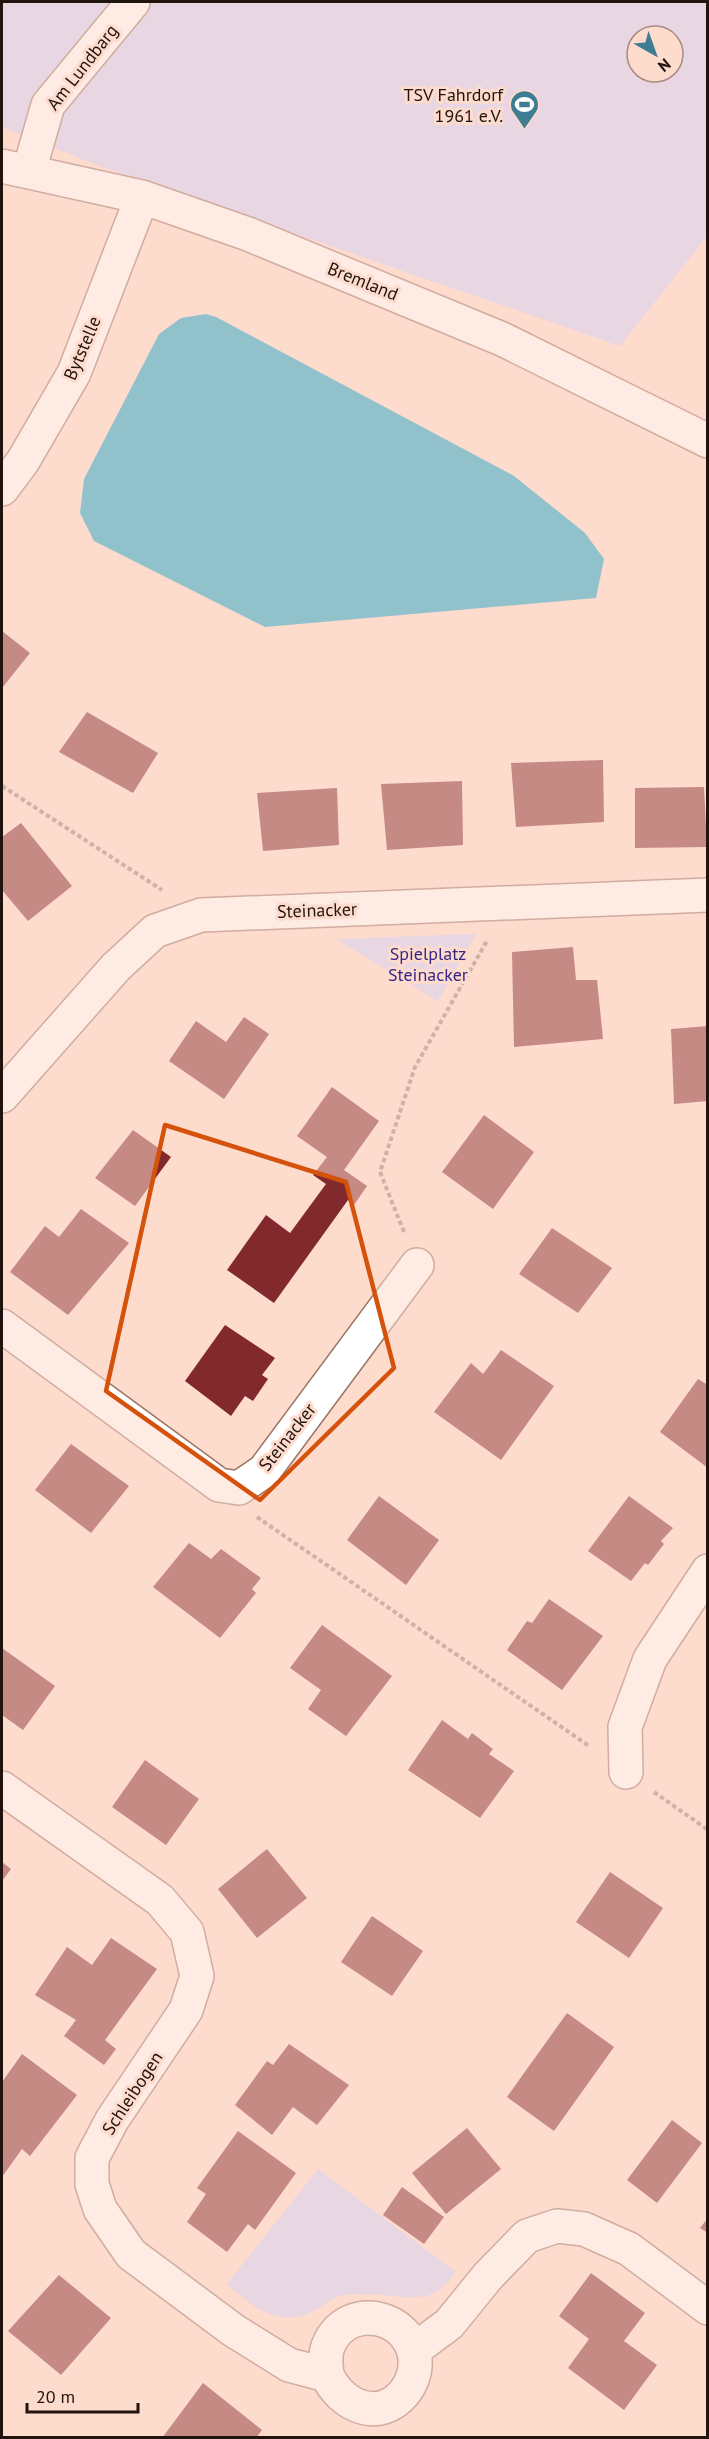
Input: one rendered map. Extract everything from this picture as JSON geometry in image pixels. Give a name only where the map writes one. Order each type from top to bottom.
[{"type":"street","name":"Am Lundbarg","points":[[15,169],[48,105],[133,2]]},
{"type":"street","name":"Bremland","points":[[15,169],[142,197],[248,234],[502,339],[708,441]]},
{"type":"street","name":"Bytstelle","points":[[2,489],[12,458],[74,373],[142,197]]},
{"type":"street","name":"Steinacker","points":[[2,1096],[116,968],[155,931],[201,915],[708,895]]},
{"type":"street","name":"Steinacker","points":[[239,1488],[264,1471],[417,1265]]},
{"type":"street","points":[[2,1326],[219,1485],[239,1488]]},
{"type":"street","points":[[626,1772],[625,1727],[650,1659],[708,1571]]},
{"type":"street","name":"Schleibogen","points":[[2,1788],[160,1900],[187,1932],[197,1976],[186,2010],[112,2120],[92,2158],[92,2184],[100,2209],[131,2254],[233,2330],[290,2365],[327,2375]]},
{"type":"street","points":[[414,2350],[449,2324],[488,2276],[527,2236],[557,2226],[584,2229],[628,2249],[708,2308]]},
{"type":"street","points":[[366,2318],[381,2318],[396,2325],[407,2336],[414,2350],[416,2366],[412,2381],[403,2394],[390,2404],[375,2408],[359,2407],[345,2401],[333,2390],[327,2375],[325,2360],[328,2344],[338,2331],[350,2322],[366,2318]]},
{"type":"path","points":[[2,786],[201,915]]},
{"type":"path","points":[[417,1265],[380,1172],[415,1066],[509,902]]},
{"type":"path","points":[[239,1488],[259,1519],[708,1830]]},
{"type":"highlighted area","points":[[165,1125],[346,1182],[394,1368],[260,1500],[106,1391]]},
{"type":"green space","points":[[2,2],[707,2],[707,236],[620,346],[102,167],[2,127]]},
{"type":"green space","name":"Spielplatz Steinacker","points":[[476,934],[438,1001],[336,939]]},
{"type":"green space","points":[[318,2169],[456,2272],[432,2294],[412,2297],[351,2294],[334,2298],[313,2312],[296,2317],[270,2314],[250,2303],[227,2284]]},
{"type":"shaded area","points":[[206,314],[216,317],[514,476],[585,533],[604,559],[596,598],[265,627],[94,541],[80,513],[84,479],[159,334],[181,318]]},
{"type":"building","points":[[2,631],[30,653],[2,688]]},
{"type":"building","points":[[87,712],[158,753],[133,793],[59,752]]},
{"type":"building","points":[[603,760],[604,822],[516,827],[511,763]]},
{"type":"building","points":[[462,781],[463,845],[387,850],[381,784]]},
{"type":"building","points":[[704,787],[707,847],[635,848],[635,788]]},
{"type":"building","points":[[337,788],[339,845],[263,851],[257,793]]},
{"type":"building","points":[[21,823],[72,886],[28,921],[2,890],[2,837]]},
{"type":"building","points":[[573,947],[576,980],[597,980],[603,1039],[514,1047],[512,952]]},
{"type":"building","points":[[244,1017],[269,1034],[224,1099],[169,1061],[196,1021],[226,1042]]},
{"type":"building","points":[[708,1026],[708,1101],[674,1104],[671,1029]]},
{"type":"building","points":[[332,1087],[379,1121],[344,1170],[367,1186],[354,1205],[348,1200],[274,1303],[227,1270],[266,1215],[290,1233],[326,1184],[313,1175],[327,1157],[297,1136]]},
{"type":"building","points":[[484,1115],[534,1152],[493,1209],[442,1172]]},
{"type":"building","points":[[133,1130],[171,1157],[135,1206],[95,1178]]},
{"type":"building","points":[[81,1209],[129,1243],[68,1315],[10,1272],[45,1226],[59,1237]]},
{"type":"building","points":[[552,1228],[612,1268],[578,1313],[519,1274]]},
{"type":"building","points":[[225,1325],[275,1358],[262,1375],[268,1379],[253,1401],[245,1396],[231,1416],[185,1381]]},
{"type":"building","points":[[501,1350],[554,1386],[501,1460],[434,1412],[471,1363],[483,1374]]},
{"type":"building","points":[[698,1379],[708,1385],[708,1468],[660,1432]]},
{"type":"building","points":[[71,1444],[129,1486],[91,1533],[35,1490]]},
{"type":"building","points":[[379,1496],[439,1540],[406,1585],[347,1540]]},
{"type":"building","points":[[629,1496],[673,1528],[661,1541],[664,1544],[648,1565],[645,1563],[631,1581],[588,1551]]},
{"type":"building","points":[[189,1543],[211,1559],[221,1549],[261,1578],[252,1589],[256,1593],[220,1638],[153,1587]]},
{"type":"building","points":[[549,1599],[603,1636],[562,1690],[507,1650],[527,1621],[532,1623]]},
{"type":"building","points":[[322,1625],[392,1676],[346,1736],[308,1709],[321,1690],[290,1668]]},
{"type":"building","points":[[2,1648],[55,1686],[23,1730],[2,1715]]},
{"type":"building","points":[[442,1720],[468,1739],[472,1733],[493,1749],[489,1754],[514,1771],[480,1818],[408,1770]]},
{"type":"building","points":[[145,1760],[199,1799],[166,1845],[112,1807]]},
{"type":"building","points":[[267,1849],[307,1898],[257,1938],[218,1889]]},
{"type":"building","points":[[2,1862],[11,1869],[2,1881]]},
{"type":"building","points":[[610,1872],[663,1908],[629,1958],[576,1922]]},
{"type":"building","points":[[372,1916],[423,1951],[392,1996],[341,1962]]},
{"type":"building","points":[[111,1938],[157,1969],[105,2040],[116,2049],[104,2065],[64,2036],[76,2020],[35,1995],[67,1947],[92,1965]]},
{"type":"building","points":[[567,2013],[614,2047],[554,2131],[507,2097]]},
{"type":"building","points":[[289,2044],[349,2085],[317,2125],[293,2107],[272,2135],[235,2105],[267,2061],[273,2065]]},
{"type":"building","points":[[22,2054],[77,2095],[30,2156],[22,2149],[2,2177],[2,2082]]},
{"type":"building","points":[[672,2120],[702,2143],[657,2203],[627,2180]]},
{"type":"building","points":[[467,2128],[501,2169],[446,2214],[412,2173]]},
{"type":"building","points":[[238,2131],[296,2173],[255,2230],[248,2224],[227,2252],[187,2222],[206,2194],[197,2188]]},
{"type":"building","points":[[402,2187],[444,2217],[424,2244],[383,2215]]},
{"type":"building","points":[[708,2218],[708,2233],[700,2228]]},
{"type":"building","points":[[591,2273],[645,2313],[624,2341],[657,2365],[624,2410],[568,2368],[589,2339],[559,2316]]},
{"type":"building","points":[[59,2275],[111,2318],[61,2375],[8,2331]]},
{"type":"building","points":[[203,2383],[262,2430],[256,2438],[162,2438]]},
{"type":"place","name":"TSV Fahrdorf 1961 e.V.","points":[[524,130]]}]
